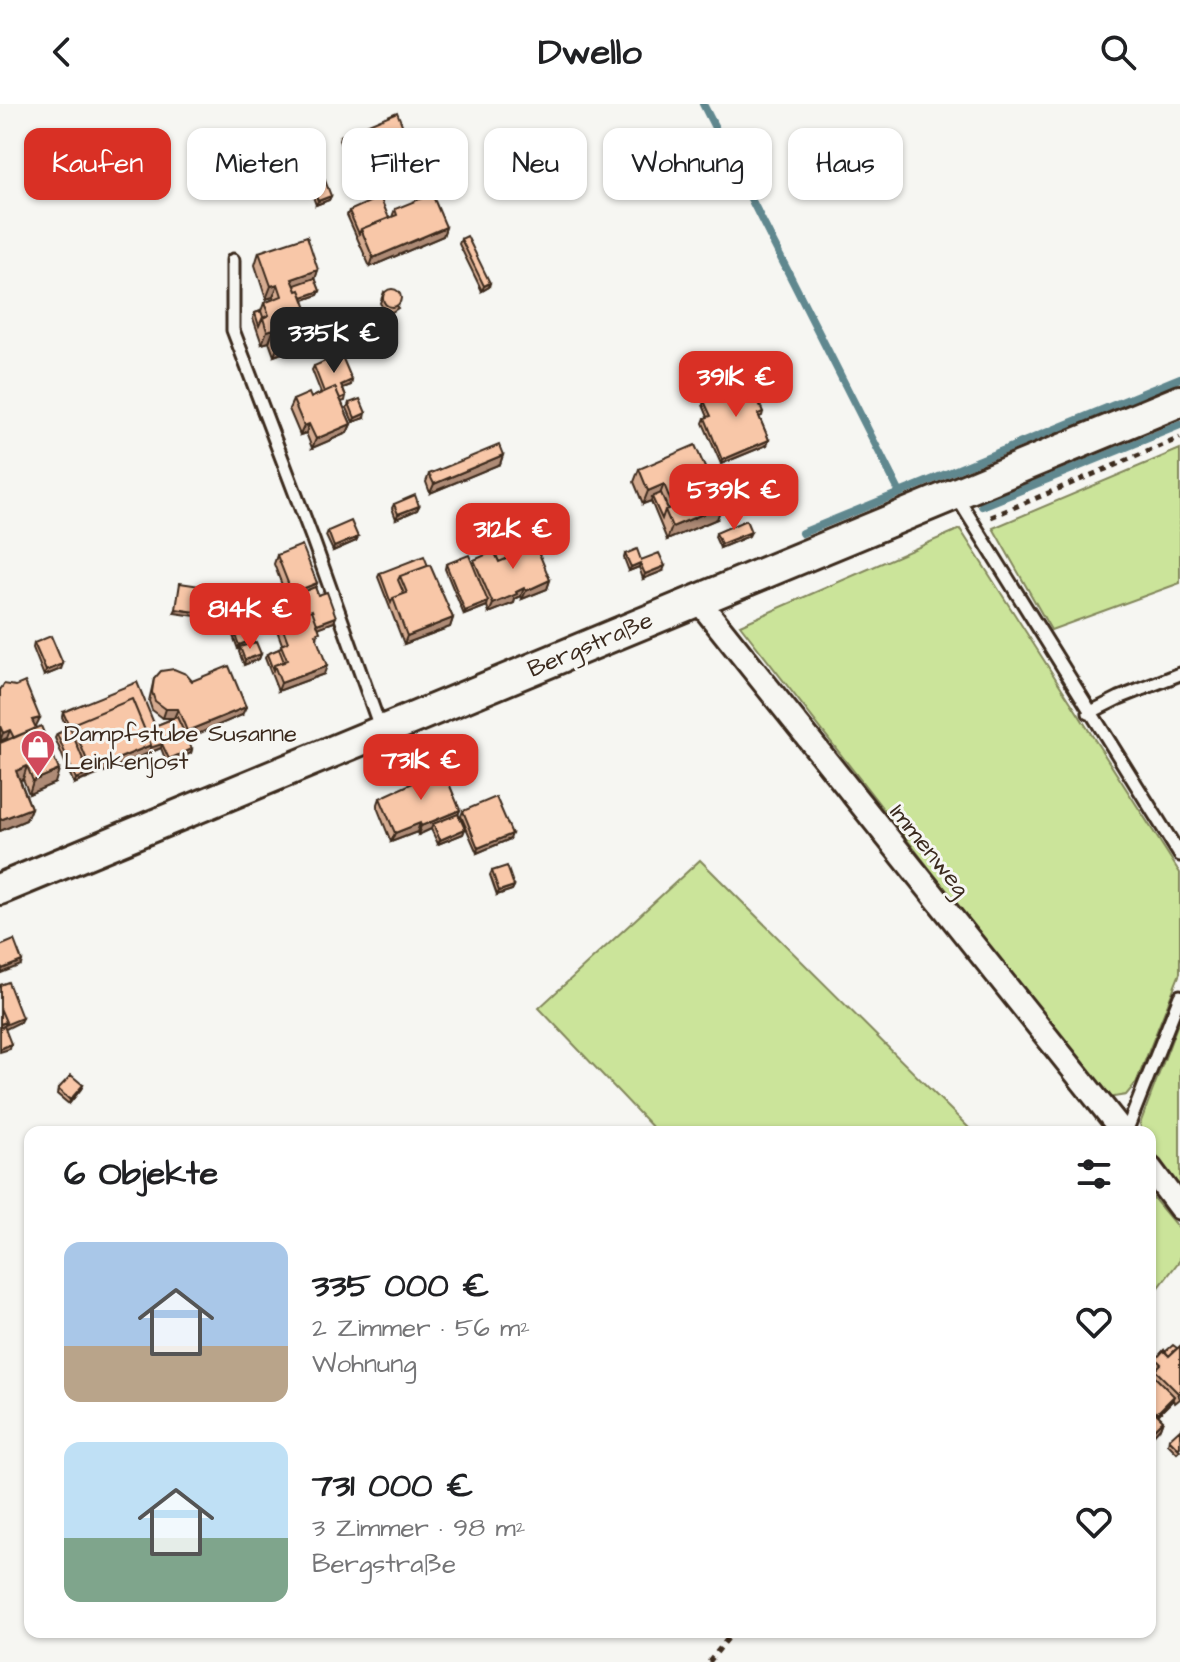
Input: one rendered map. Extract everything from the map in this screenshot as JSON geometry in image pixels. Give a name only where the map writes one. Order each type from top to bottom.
[{"type":"street","name":"Bergstraße","points":[[0,889],[697,599],[962,506],[1180,401]]},
{"type":"street","name":"Immenweg","points":[[697,599],[1119,1126]]},
{"type":"street","points":[[1156,1176],[1180,1208]]},
{"type":"lane","points":[[233,260],[233,330],[381,730]]},
{"type":"lane","points":[[962,506],[1089,713],[1174,838],[1180,855]]},
{"type":"lane","points":[[1089,713],[1180,674]]},
{"type":"lane","points":[[1126,1126],[1180,996]]},
{"type":"path","points":[[962,506],[988,518],[1180,438]]},
{"type":"path","points":[[709,1662],[728,1638]]},
{"type":"green space","points":[[1180,449],[1180,583],[1051,630],[993,528]]},
{"type":"green space","points":[[960,529],[1180,873],[1180,973],[1136,1083],[1126,1095],[1108,1098],[740,625]]},
{"type":"green space","points":[[700,860],[967,1126],[651,1126],[539,1008]]},
{"type":"green space","points":[[1180,1018],[1180,1186],[1156,1161],[1156,1126],[1140,1124]]},
{"type":"green space","points":[[1156,1201],[1180,1230],[1180,1260],[1156,1291]]},
{"type":"building","points":[[397,112],[403,128],[359,128]]},
{"type":"building","points":[[373,200],[381,200],[389,218],[361,229],[359,234],[349,211]]},
{"type":"building","points":[[417,200],[435,200],[446,227],[373,258],[361,229],[397,215],[395,209]]},
{"type":"building","points":[[307,236],[318,270],[292,279],[297,291],[300,290],[315,330],[279,343],[274,329],[267,331],[263,318],[269,315],[264,303],[282,296],[278,284],[271,286],[259,252]]},
{"type":"building","points":[[467,236],[490,283],[484,286],[461,239]]},
{"type":"building","points":[[315,278],[320,291],[303,297],[295,285]]},
{"type":"building","points":[[388,289],[396,289],[401,298],[399,305],[388,307],[383,302],[383,294]]},
{"type":"building","points":[[261,311],[263,317],[259,326],[255,313]]},
{"type":"building","points":[[341,354],[352,380],[341,385],[346,396],[340,399],[335,387],[324,392],[314,366]]},
{"type":"building","points":[[747,374],[763,412],[758,414],[769,440],[722,460],[705,418],[711,416],[704,401],[732,389],[729,382]]},
{"type":"building","points":[[335,387],[351,424],[316,439],[309,424],[304,426],[293,400],[309,393],[311,398]]},
{"type":"building","points":[[360,399],[366,413],[355,418],[349,403]]},
{"type":"building","points":[[499,445],[503,455],[434,484],[429,474]]},
{"type":"building","points":[[695,445],[722,506],[672,527],[665,510],[673,507],[664,484],[648,491],[639,469]]},
{"type":"building","points":[[661,493],[668,509],[662,519],[652,497]]},
{"type":"building","points":[[415,495],[419,506],[398,514],[394,504]]},
{"type":"building","points":[[746,520],[751,532],[721,544],[716,533]]},
{"type":"building","points":[[351,521],[358,537],[334,547],[328,531]]},
{"type":"building","points":[[532,536],[550,580],[526,591],[524,588],[493,604],[474,560],[494,551],[499,562],[516,555],[511,545]]},
{"type":"building","points":[[302,545],[317,583],[292,593],[277,555]]},
{"type":"building","points":[[510,549],[513,556],[499,562],[496,555]]},
{"type":"building","points":[[637,549],[641,560],[659,553],[665,566],[645,574],[640,563],[631,567],[625,554]]},
{"type":"building","points":[[469,555],[488,602],[465,611],[446,564]]},
{"type":"building","points":[[424,556],[428,566],[400,576],[398,580],[404,594],[393,598],[391,603],[380,573]]},
{"type":"building","points":[[430,565],[453,618],[407,636],[393,598],[407,593],[400,576]]},
{"type":"building","points":[[180,583],[207,587],[203,613],[176,609]]},
{"type":"building","points":[[315,587],[318,595],[327,592],[336,617],[317,624],[312,610],[280,621],[278,626],[268,599],[288,592],[290,597]]},
{"type":"building","points":[[229,594],[240,604],[252,600],[260,619],[248,624],[254,639],[239,645],[221,597]]},
{"type":"building","points":[[312,610],[320,632],[315,634],[327,666],[281,683],[274,665],[287,660],[281,645],[288,642],[280,621]]},
{"type":"building","points":[[51,636],[63,664],[46,671],[34,643]]},
{"type":"building","points":[[256,642],[261,654],[245,660],[240,647]]},
{"type":"building","points":[[279,649],[284,662],[274,665],[273,670],[267,654]]},
{"type":"building","points":[[229,666],[246,707],[187,731],[178,709],[166,709],[155,701],[152,692],[154,679],[161,671],[174,669],[186,674],[192,681]]},
{"type":"building","points":[[25,682],[40,718],[32,720],[36,728],[14,738],[10,730],[3,733],[0,726],[0,690],[4,684],[16,686]]},
{"type":"building","points":[[137,682],[155,726],[177,717],[192,749],[169,759],[162,744],[150,748],[132,699],[72,724],[70,728],[63,712]]},
{"type":"building","points":[[132,699],[151,745],[91,770],[72,724]]},
{"type":"building","points":[[41,726],[59,770],[33,781],[27,766],[16,771],[31,808],[0,820],[0,743]]},
{"type":"building","points":[[70,728],[89,774],[76,779],[57,734]]},
{"type":"building","points":[[443,769],[460,810],[395,833],[380,798]]},
{"type":"building","points":[[496,797],[512,834],[478,848],[463,811]]},
{"type":"building","points":[[458,814],[465,829],[440,840],[433,824]]},
{"type":"building","points":[[507,866],[514,886],[499,891],[492,871]]},
{"type":"building","points":[[14,940],[22,961],[2,969],[0,946]]},
{"type":"building","points":[[8,982],[22,1018],[5,1025],[0,1008],[0,985]]},
{"type":"building","points":[[0,1008],[6,1022],[0,1024]]},
{"type":"building","points":[[4,1026],[11,1044],[0,1049],[0,1028]]},
{"type":"building","points":[[71,1075],[83,1085],[70,1100],[58,1089]]},
{"type":"building","points":[[1173,1345],[1177,1348],[1169,1356],[1165,1352]]},
{"type":"building","points":[[1180,1346],[1179,1394],[1156,1371],[1161,1364],[1156,1359],[1164,1350],[1169,1356]]},
{"type":"building","points":[[1156,1378],[1174,1396],[1156,1412]]},
{"type":"building","points":[[1156,1413],[1163,1420],[1156,1427]]},
{"type":"building","points":[[1180,1429],[1180,1447],[1178,1448],[1169,1439]]},
{"type":"waterway","points":[[703,104],[900,493]]},
{"type":"waterway","points":[[802,533],[1180,378]]},
{"type":"waterway","points":[[982,506],[1180,425]]},
{"type":"place","name":"Dampfstube Susanne Leinkenjost","points":[[38,778]]}]
